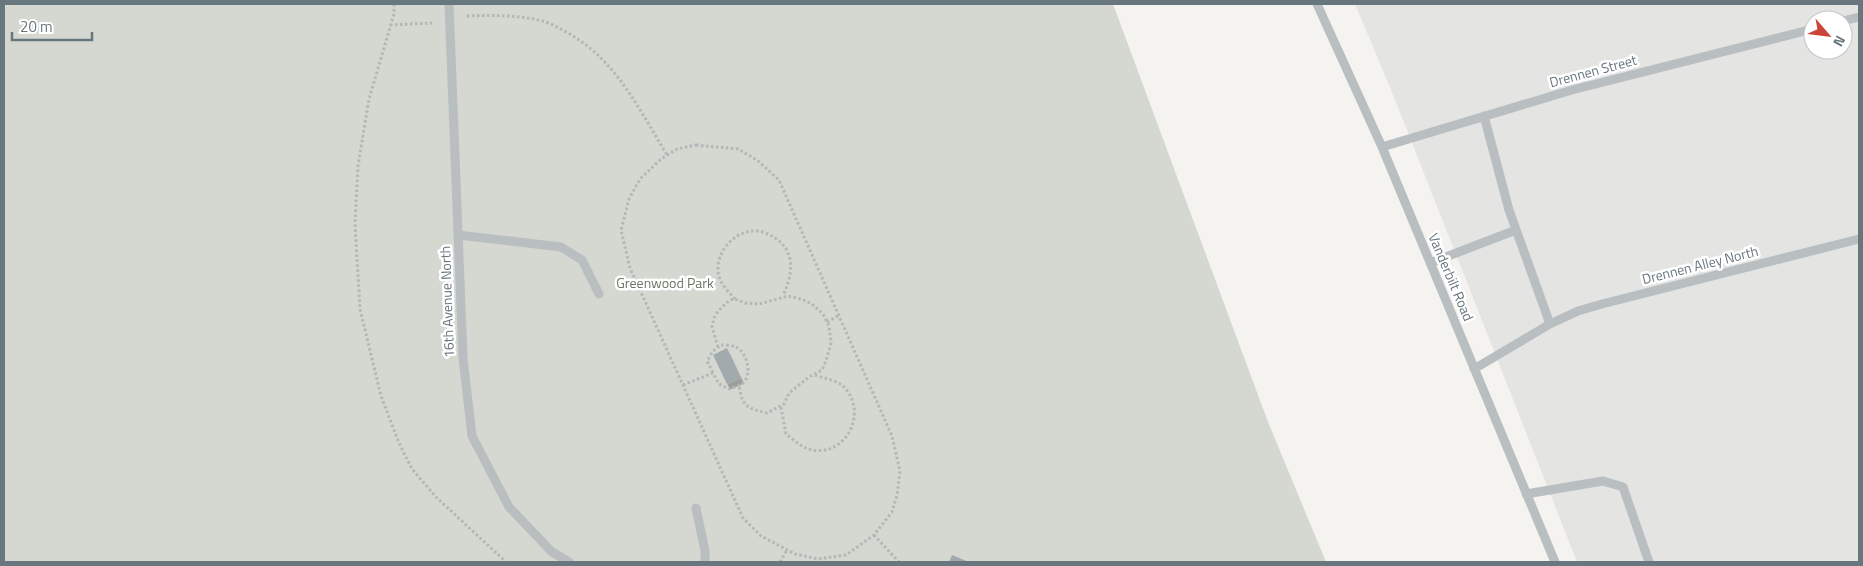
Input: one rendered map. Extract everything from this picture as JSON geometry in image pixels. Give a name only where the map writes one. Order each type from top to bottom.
[{"type":"street","name":"16th Avenue North","points":[[449,4],[463,358],[472,436],[509,507],[552,552],[569,562]]},
{"type":"street","name":"Vanderbilt Road","points":[[1317,4],[1382,146],[1555,562]]},
{"type":"street","name":"Drennen Street","points":[[1382,146],[1572,90],[1803,32]]},
{"type":"street","points":[[1484,116],[1516,230],[1550,324]]},
{"type":"street","points":[[1430,263],[1516,230]]},
{"type":"street","points":[[458,235],[561,246],[582,260],[599,294]]},
{"type":"street","name":"Drennen Alley North","points":[[1474,369],[1550,324],[1578,311],[1859,239]]},
{"type":"street","points":[[1526,494],[1603,480],[1623,487],[1648,562]]},
{"type":"street","points":[[696,508],[705,551],[705,562]]},
{"type":"path","points":[[394,4],[390,25],[369,98],[358,166],[355,224],[360,309],[381,396],[399,443],[412,469],[436,498],[506,562]]},
{"type":"path","points":[[390,25],[501,14],[545,21],[592,48],[624,83],[667,155]]},
{"type":"path","points":[[696,144],[738,149],[757,160],[779,180],[838,316],[892,436],[900,471],[897,495],[892,512],[874,536],[846,555],[818,559],[795,554],[760,536],[742,518],[630,268],[621,230],[629,199],[640,179],[677,148],[696,144]]},
{"type":"path","points":[[739,385],[745,406],[767,413],[784,404],[789,393],[822,370],[831,342],[827,322],[823,314],[812,304],[801,299],[783,297],[759,304],[745,303],[736,299],[721,282],[718,270],[722,251],[739,234],[754,230],[770,235],[782,243],[790,254],[792,270],[783,297]]},
{"type":"path","points":[[718,347],[712,327],[714,318],[722,306],[730,300],[736,299]]},
{"type":"path","points":[[827,322],[838,316]]},
{"type":"path","points":[[720,345],[728,345],[736,347],[744,355],[748,367],[746,379],[739,385],[729,389],[719,384],[707,361],[718,347],[720,345]]},
{"type":"path","points":[[682,385],[713,373]]},
{"type":"path","points":[[781,406],[786,434],[797,443],[808,449],[820,450],[831,448],[843,440],[851,430],[854,419],[854,408],[849,394],[842,385],[814,375]]},
{"type":"path","points":[[874,536],[899,562]]},
{"type":"path","points":[[780,562],[787,550]]},
{"type":"shaded area","points":[[1355,4],[1859,4],[1859,562],[1577,562],[1394,97]]},
{"type":"green space","name":"Greenwood Park","points":[[4,4],[1113,4],[1268,422],[1326,562],[4,562]]},
{"type":"building","points":[[727,348],[741,378],[727,384],[713,355]]},
{"type":"building","points":[[952,555],[969,562],[949,562]]}]
